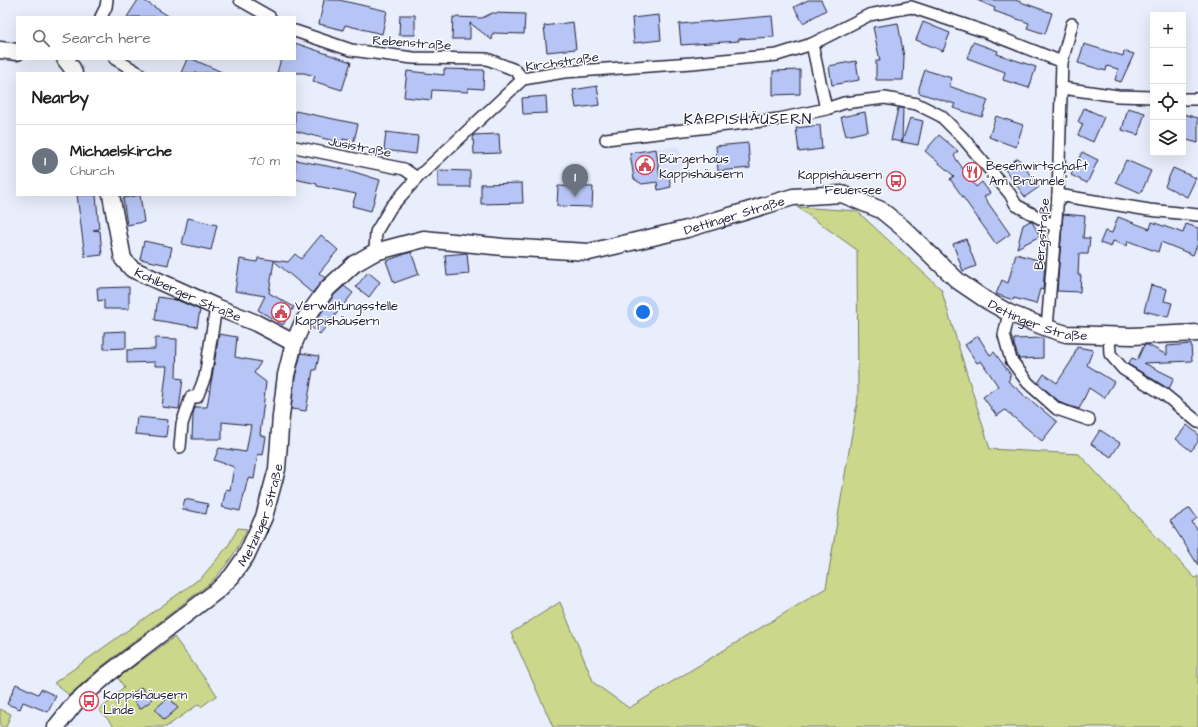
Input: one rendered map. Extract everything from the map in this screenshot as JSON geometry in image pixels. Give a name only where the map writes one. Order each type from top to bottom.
[{"type":"street","points":[[102,16],[106,7],[107,0]]},
{"type":"street","points":[[240,0],[268,16]]},
{"type":"street","name":"Kirchstraße","points":[[375,252],[376,232],[391,207],[417,178],[523,79],[564,72],[692,63],[777,55],[812,44],[869,15],[911,7],[982,31],[1062,62]]},
{"type":"street","name":"Bergstraße","points":[[1046,328],[1058,195],[1062,62],[1072,24]]},
{"type":"street","name":"Rebenstraße","points":[[296,31],[351,50],[413,58],[487,59],[515,70],[523,79]]},
{"type":"street","points":[[812,44],[826,109]]},
{"type":"street","points":[[0,50],[16,52]]},
{"type":"street","points":[[66,60],[74,72]]},
{"type":"street","points":[[117,60],[137,72]]},
{"type":"street","points":[[1062,88],[1118,96],[1150,98]]},
{"type":"street","points":[[606,139],[778,119],[826,109],[844,103],[885,98],[918,104],[941,116],[964,138],[1010,194],[1016,205],[1056,227]]},
{"type":"street","points":[[1186,99],[1198,100]]},
{"type":"street","name":"Jusistraße","points":[[296,147],[404,169],[417,178]]},
{"type":"street","name":"Dettinger Straße","points":[[375,252],[424,239],[503,247],[589,252],[687,229],[793,198],[842,194],[881,210],[903,228],[958,281],[986,300],[1046,328],[1066,334],[1109,334],[1132,336],[1198,333]]},
{"type":"street","points":[[1058,195],[1149,210],[1198,215]]},
{"type":"street","name":"Kohlberger Straße","points":[[111,196],[123,259],[132,269],[216,307],[256,323],[294,343]]},
{"type":"street","name":"Metzinger Straße","points":[[56,727],[75,703],[108,674],[218,590],[232,576],[246,556],[264,518],[277,469],[286,375],[294,343],[303,322],[327,289],[354,264],[375,252]]},
{"type":"street","points":[[180,447],[182,424],[191,397],[197,397],[205,376],[216,307]]},
{"type":"street","points":[[1009,312],[1004,335],[1010,360],[1028,383],[1057,408],[1089,420]]},
{"type":"street","points":[[1109,334],[1110,354],[1122,369],[1165,395],[1198,422]]},
{"type":"shaded area","points":[[679,146],[683,175],[660,178],[656,149]]},
{"type":"green space","points":[[797,207],[857,211],[941,289],[990,449],[1079,454],[1195,578],[1198,576],[1198,727],[553,727],[511,633],[560,602],[594,683],[629,708],[826,588],[858,397],[857,250]]},
{"type":"green space","points":[[238,528],[247,529],[231,558],[210,583],[101,667],[69,695],[54,683],[202,577],[228,546]]},
{"type":"green space","points":[[174,637],[217,695],[201,707],[199,704],[166,727],[115,727],[99,710],[119,694],[118,692],[124,687],[118,678]]},
{"type":"green space","points":[[0,709],[11,714],[6,727],[0,727]]},
{"type":"building","points":[[138,0],[143,0],[168,16],[128,16]]},
{"type":"building","points":[[324,0],[339,0],[387,11],[382,34],[345,25],[343,30],[319,24]]},
{"type":"building","points":[[808,0],[821,0],[826,10],[803,23],[794,7]]},
{"type":"building","points":[[977,0],[1015,0],[1052,13],[1045,34],[1027,28],[1029,23],[994,11],[995,8]]},
{"type":"building","points":[[492,13],[525,14],[524,34],[493,33],[492,40],[470,23],[470,39],[452,39],[453,17],[482,18]]},
{"type":"building","points":[[400,15],[415,15],[415,35],[399,35]]},
{"type":"building","points":[[659,15],[661,40],[634,43],[632,18]]},
{"type":"building","points":[[772,16],[774,37],[681,45],[679,24]]},
{"type":"building","points":[[573,22],[576,49],[547,52],[544,26]]},
{"type":"building","points":[[923,22],[950,33],[943,51],[916,40]]},
{"type":"building","points":[[898,23],[904,57],[903,80],[876,80],[876,61],[880,61],[873,27]]},
{"type":"building","points":[[973,42],[998,51],[997,54],[1036,67],[1029,88],[1003,80],[1005,72],[967,58]]},
{"type":"building","points":[[296,43],[351,62],[342,90],[313,81],[315,76],[296,72],[277,72],[281,60],[296,60]]},
{"type":"building","points":[[1084,44],[1123,56],[1124,51],[1134,54],[1121,82],[1115,80],[1118,69],[1107,66],[1106,71],[1078,63]]},
{"type":"building","points":[[187,60],[194,60],[222,72],[181,72]]},
{"type":"building","points":[[856,61],[859,80],[832,85],[829,66]]},
{"type":"building","points":[[444,69],[484,70],[483,89],[468,88],[468,92],[432,90],[431,100],[404,97],[407,71],[444,75]]},
{"type":"building","points":[[800,70],[800,94],[773,95],[773,71]]},
{"type":"building","points":[[925,70],[952,78],[949,86],[988,100],[982,117],[953,108],[955,104],[919,93],[919,88]]},
{"type":"building","points":[[597,86],[600,105],[576,108],[573,90]]},
{"type":"building","points":[[546,96],[547,113],[523,114],[522,98]]},
{"type":"building","points":[[898,108],[903,108],[902,142],[891,140]]},
{"type":"building","points":[[1084,108],[1104,117],[1093,142],[1078,135],[1083,124],[1078,122]]},
{"type":"building","points":[[1128,108],[1145,113],[1138,135],[1122,130]]},
{"type":"building","points":[[296,111],[358,124],[354,141],[343,139],[342,143],[296,131]]},
{"type":"building","points":[[865,112],[868,131],[846,136],[841,117]]},
{"type":"building","points":[[1186,115],[1198,118],[1198,143],[1186,140]]},
{"type":"building","points":[[996,116],[1023,125],[1016,147],[989,137]]},
{"type":"building","points":[[910,118],[923,121],[918,145],[902,142]]},
{"type":"building","points":[[820,125],[822,149],[799,152],[796,128]]},
{"type":"building","points":[[386,132],[418,136],[416,154],[384,150]]},
{"type":"building","points":[[499,134],[500,153],[474,154],[473,135]]},
{"type":"building","points":[[939,135],[958,151],[954,156],[976,187],[982,182],[990,193],[984,197],[1010,234],[996,244],[950,179],[954,176],[925,151]]},
{"type":"building","points":[[748,143],[750,168],[718,171],[716,146]]},
{"type":"building","name":"Bürgerhaus Kappishäusern","points":[[656,149],[660,178],[669,177],[671,187],[658,190],[657,182],[642,184],[634,179],[630,153]]},
{"type":"building","points":[[1082,152],[1098,160],[1087,183],[1071,175]]},
{"type":"building","points":[[1018,158],[1039,187],[1025,197],[1004,168]]},
{"type":"building","points":[[296,160],[348,170],[380,180],[371,211],[352,206],[356,194],[317,186],[317,184],[296,179]]},
{"type":"building","points":[[1126,160],[1151,171],[1141,193],[1116,182]]},
{"type":"building","points":[[1173,168],[1196,178],[1187,197],[1165,186]]},
{"type":"building","points":[[438,170],[470,171],[470,187],[438,187]]},
{"type":"building","points":[[522,183],[523,203],[481,204],[481,184]]},
{"type":"building","points":[[558,186],[593,187],[592,207],[557,206]]},
{"type":"building","points":[[77,196],[96,196],[99,229],[93,230],[100,231],[102,255],[85,257]]},
{"type":"building","points":[[140,196],[144,222],[127,225],[123,198]]},
{"type":"building","points":[[1063,214],[1085,216],[1083,238],[1090,238],[1088,254],[1079,254],[1078,275],[1081,275],[1080,292],[1057,291]]},
{"type":"building","points":[[1118,217],[1150,229],[1152,222],[1183,233],[1186,224],[1198,228],[1198,243],[1193,255],[1161,242],[1158,252],[1128,241],[1127,246],[1113,241],[1111,247],[1100,243],[1105,231],[1112,233]]},
{"type":"building","points":[[188,218],[217,225],[211,250],[182,244]]},
{"type":"building","points":[[1030,221],[1040,236],[1017,248],[1023,225]]},
{"type":"building","points":[[321,235],[338,250],[319,273],[325,278],[312,293],[274,261],[269,293],[294,307],[283,325],[258,310],[265,296],[235,291],[240,259],[257,262],[258,258],[288,262],[295,254],[301,259]]},
{"type":"building","points":[[966,239],[976,266],[963,271],[953,244]]},
{"type":"building","points":[[144,241],[172,247],[168,265],[140,259]]},
{"type":"building","points":[[411,252],[419,274],[394,283],[386,261]]},
{"type":"building","points":[[467,253],[469,274],[447,276],[445,255]]},
{"type":"building","points":[[1016,254],[1045,262],[1043,290],[1040,289],[1036,304],[1014,298],[1013,300],[996,294],[1002,280],[1008,283]]},
{"type":"building","points":[[368,272],[380,282],[369,297],[356,287]]},
{"type":"building","points":[[1151,285],[1167,289],[1164,301],[1172,303],[1168,317],[1144,311]]},
{"type":"building","points":[[344,286],[353,293],[320,334],[311,327],[334,295]]},
{"type":"building","points":[[129,287],[129,309],[104,309],[104,300],[98,301],[97,288]]},
{"type":"building","points":[[158,297],[177,300],[200,310],[197,327],[155,320]]},
{"type":"building","points":[[126,331],[126,348],[104,349],[104,332]]},
{"type":"building","points":[[219,334],[237,337],[235,357],[261,362],[254,373],[266,382],[260,435],[266,437],[263,455],[258,454],[254,479],[248,478],[240,511],[222,507],[226,489],[230,490],[234,467],[214,460],[219,448],[246,452],[251,425],[222,422],[222,439],[192,439],[193,414],[195,407],[207,407]]},
{"type":"building","points":[[978,336],[990,355],[994,352],[1011,375],[1009,376],[1010,378],[1008,381],[1027,399],[1028,398],[1057,422],[1042,441],[1005,410],[997,416],[983,397],[998,386],[981,361],[977,363],[965,345]]},
{"type":"building","points":[[155,338],[177,339],[176,378],[183,379],[179,409],[162,407],[167,366],[155,366],[155,362],[127,363],[127,350],[155,349]]},
{"type":"building","points":[[1043,338],[1043,358],[1019,359],[1014,345],[1014,339]]},
{"type":"building","points":[[1191,344],[1192,361],[1144,363],[1174,378],[1169,389],[1128,364],[1132,358],[1137,360],[1144,345],[1148,345],[1167,355],[1167,346]]},
{"type":"building","points":[[1077,347],[1093,350],[1087,365],[1114,382],[1104,398],[1089,388],[1079,409],[1061,403],[1038,383],[1044,374],[1057,383],[1072,360]]},
{"type":"building","points":[[301,353],[319,356],[316,370],[313,370],[306,411],[291,409],[295,377]]},
{"type":"building","points":[[137,417],[168,420],[166,437],[135,434]]},
{"type":"building","points":[[1187,425],[1198,434],[1198,442],[1191,451],[1176,439]]},
{"type":"building","points":[[1100,430],[1120,443],[1111,457],[1091,444]]},
{"type":"building","points":[[185,499],[208,504],[206,514],[182,509]]},
{"type":"building","points":[[1190,508],[1197,518],[1192,522],[1198,531],[1198,565],[1170,521]]},
{"type":"building","points":[[16,684],[38,694],[41,689],[56,696],[48,712],[23,702],[20,709],[7,704]]},
{"type":"building","points":[[141,687],[152,700],[140,709],[130,696]]},
{"type":"building","points":[[169,697],[178,708],[164,720],[155,709]]},
{"type":"place","name":"Bürgerhaus Kappishäusern","points":[[645,165]]},
{"type":"place","name":"Besenwirtschaft \"Am Brünnele\"","points":[[972,172]]},
{"type":"place","name":"Kappishäusern Feuersee","points":[[896,181]]},
{"type":"place","name":"Michaelskirche","points":[[575,197]]},
{"type":"place","name":"Verwaltungsstelle Kappishäusern","points":[[281,312]]},
{"type":"place","name":"Kappishäusern Linde","points":[[89,701]]},
{"type":"district","name":"KAPPISHÄUSERN","points":[[748,119]]}]
